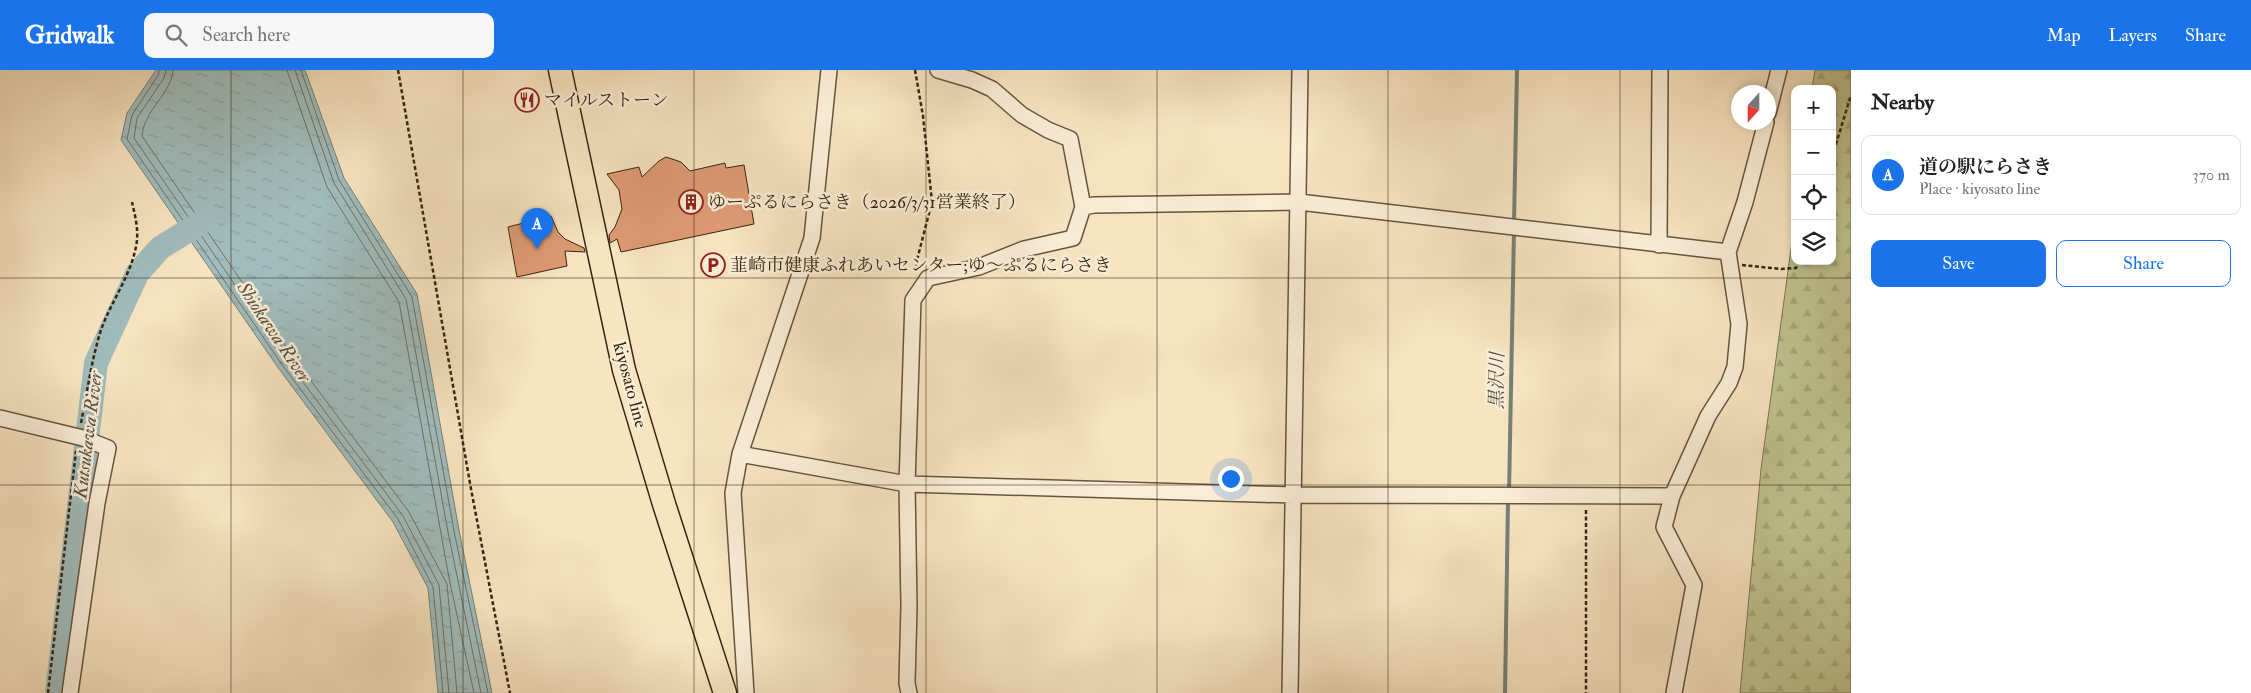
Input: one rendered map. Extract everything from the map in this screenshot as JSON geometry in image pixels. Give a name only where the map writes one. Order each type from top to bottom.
[{"type":"highway","name":"kiyosato line","points":[[560,70],[624,370],[664,504],[725,693]]},
{"type":"street","points":[[746,693],[733,493],[740,454],[812,238],[829,70]]},
{"type":"street","points":[[909,693],[907,683],[909,606],[907,484],[913,300],[928,278],[980,267],[1024,250],[1073,238],[1083,206],[1070,139],[1048,130],[1022,115],[992,89],[972,80],[938,70]]},
{"type":"street","points":[[1290,693],[1300,70]]},
{"type":"street","points":[[1658,244],[1660,70]]},
{"type":"street","points":[[1775,85],[1779,70]]},
{"type":"street","points":[[1674,693],[1694,584],[1664,526],[1672,496],[1708,416],[1729,383],[1734,367],[1739,324],[1728,258],[1764,130]]},
{"type":"street","points":[[1083,206],[1299,202],[1658,244],[1728,258]]},
{"type":"street","points":[[0,418],[82,438],[108,448],[97,503],[70,693]]},
{"type":"street","points":[[740,454],[907,484],[1293,495],[1672,496]]},
{"type":"path","points":[[398,70],[471,489],[510,693]]},
{"type":"path","points":[[915,70],[923,116],[932,202],[918,256],[916,274]]},
{"type":"path","points":[[1836,144],[1851,95]]},
{"type":"path","points":[[1728,258],[1781,269],[1796,268],[1797,265]]},
{"type":"path","points":[[1586,496],[1586,693]]},
{"type":"green space","points":[[1815,70],[1851,70],[1851,693],[1740,693],[1761,469],[1791,249],[1791,265],[1836,265],[1836,85],[1813,85]]},
{"type":"water","name":"Shiokawa River","points":[[156,70],[305,70],[344,178],[417,294],[459,530],[492,693],[438,693],[428,588],[393,522],[279,369],[121,140],[127,113]]},
{"type":"building","name":"ゆーぷるにらさき（2026/3/31営業終了）","points":[[666,157],[681,162],[690,171],[725,163],[726,168],[744,165],[754,224],[621,252],[617,239],[610,243],[609,235],[615,227],[622,209],[619,190],[607,174],[639,167],[642,177]]},
{"type":"building","points":[[551,216],[558,232],[565,239],[584,248],[585,252],[565,251],[567,266],[517,277],[508,227]]},
{"type":"waterway","name":"黒沢川","points":[[1514,223],[1517,70]]},
{"type":"waterway","name":"Kutsukawa River","points":[[57,693],[96,363],[137,274],[160,248],[207,219]]},
{"type":"waterway","name":"黒沢川","points":[[1509,493],[1514,230]]},
{"type":"waterway","name":"黒沢川","points":[[1505,693],[1508,500]]},
{"type":"place","name":"マイルストーン","points":[[527,100]]},
{"type":"place","name":"ゆーぷるにらさき（2026/3/31営業終了）","points":[[691,202]]},
{"type":"place","name":"道の駅にらさき","points":[[537,249]]},
{"type":"place","name":"韮崎市健康ふれあいセンター;ゆ～ぷるにらさき","points":[[713,265]]}]
